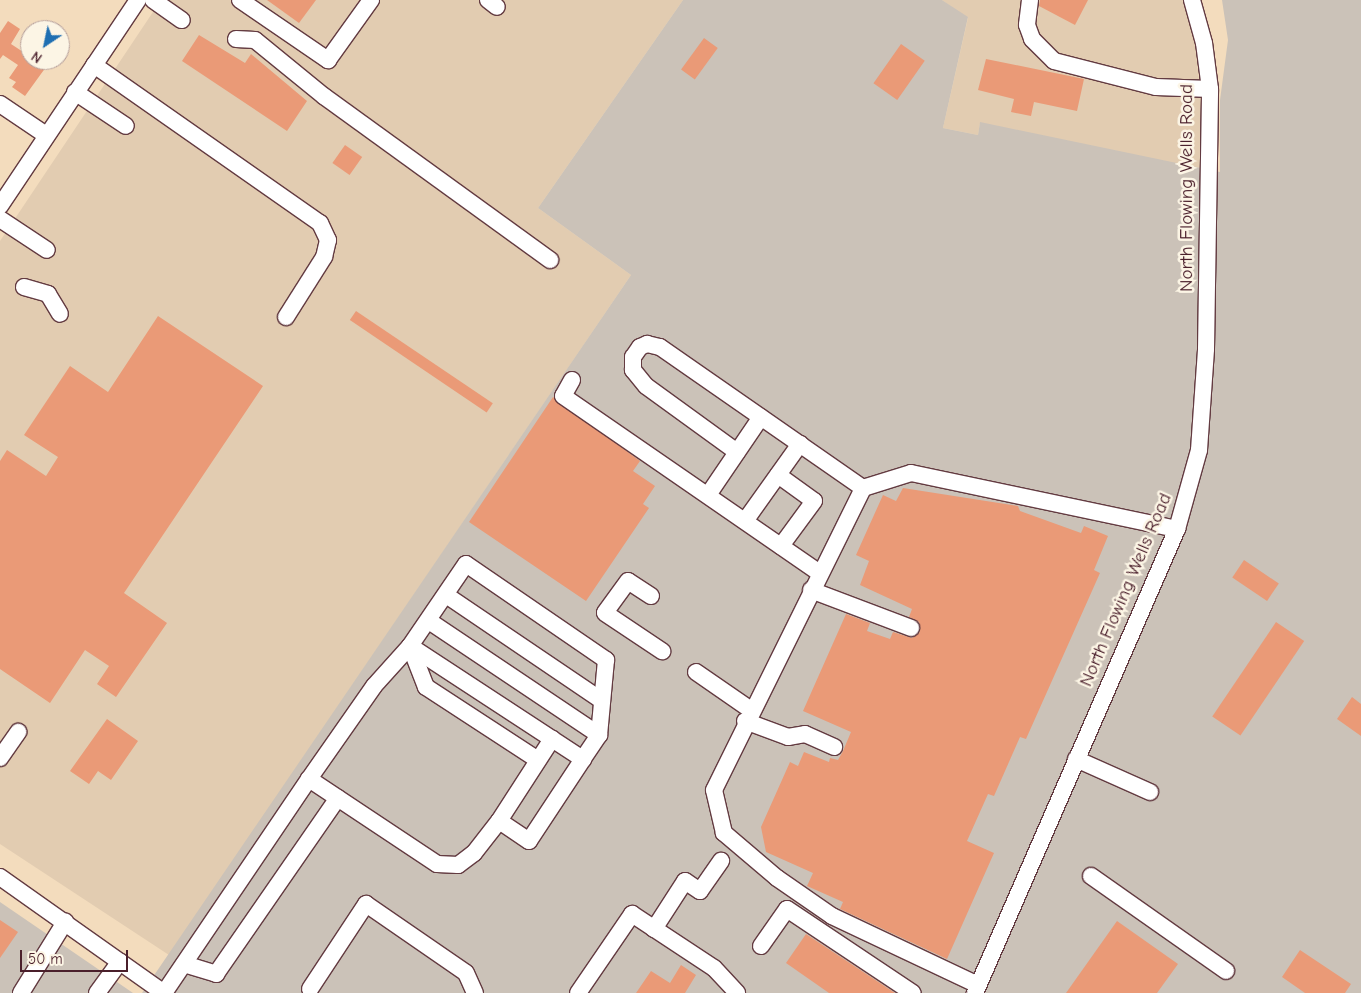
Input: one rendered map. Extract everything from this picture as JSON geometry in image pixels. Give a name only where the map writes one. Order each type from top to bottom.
[{"type":"street","points":[[0,206],[138,0]]},
{"type":"street","points":[[153,0],[182,20]]},
{"type":"street","points":[[240,0],[328,60],[371,0]]},
{"type":"street","points":[[1030,0],[1026,25],[1032,39],[1054,60],[1156,87],[1210,89]]},
{"type":"street","name":"North Flowing Wells Road","points":[[977,989],[1177,529],[1197,459],[1204,412],[1210,89],[1204,42],[1192,0]]},
{"type":"street","points":[[236,39],[262,45],[325,97],[550,260]]},
{"type":"street","points":[[94,65],[320,223],[328,240],[324,257],[286,317]]},
{"type":"street","points":[[75,92],[126,126]]},
{"type":"street","points":[[0,104],[46,135]]},
{"type":"street","points":[[0,219],[47,250]]},
{"type":"street","points":[[24,288],[48,294],[60,314]]},
{"type":"street","points":[[737,452],[646,386],[633,370],[633,357],[640,347],[647,344],[660,347],[863,488]]},
{"type":"street","points":[[572,380],[563,396],[820,573]]},
{"type":"street","points":[[708,495],[761,417]]},
{"type":"street","points":[[745,521],[800,444]]},
{"type":"street","points":[[977,989],[832,916],[724,833],[714,790],[748,716],[863,488],[911,474],[1177,529]]},
{"type":"street","points":[[778,475],[814,501],[781,546]]},
{"type":"street","points":[[0,877],[164,993],[374,686],[410,646],[429,621],[466,564],[606,660],[599,734],[529,840],[498,821]]},
{"type":"street","points":[[651,596],[628,581],[605,613],[662,651]]},
{"type":"street","points":[[811,590],[911,628]]},
{"type":"street","points":[[446,594],[601,700]]},
{"type":"street","points":[[429,621],[599,734]]},
{"type":"street","points":[[410,646],[583,759]]},
{"type":"street","points":[[410,646],[426,687],[538,760]]},
{"type":"street","points":[[696,672],[748,716],[788,738],[805,734],[834,748]]},
{"type":"street","points":[[0,758],[18,732]]},
{"type":"street","points":[[309,779],[437,864],[458,865],[474,853],[498,821],[552,739]]},
{"type":"street","points":[[1076,759],[1150,792]]},
{"type":"street","points":[[184,964],[216,974],[338,798]]},
{"type":"street","points":[[654,929],[685,881],[700,891],[721,861]]},
{"type":"street","points":[[1091,876],[1226,971]]},
{"type":"street","points":[[310,989],[366,904],[466,973],[475,993]]},
{"type":"street","points":[[761,946],[787,909],[913,993]]},
{"type":"street","points":[[578,993],[632,914],[714,968],[737,993]]},
{"type":"street","points":[[21,993],[65,922]]},
{"type":"street","points":[[96,993],[120,961]]},
{"type":"shaded area","points":[[161,0],[683,0],[538,208],[631,275],[169,955],[0,844],[0,241]]},
{"type":"shaded area","points":[[683,0],[942,0],[968,17],[943,128],[978,135],[980,122],[1220,172],[1220,100],[1228,40],[1222,0],[1361,0],[1361,993],[142,993],[631,275],[538,208]]},
{"type":"shaded area","points":[[942,0],[1182,0],[1194,32],[1202,112],[1201,171],[980,123],[978,135],[943,128],[968,18]]},
{"type":"shaded area","points":[[0,902],[133,993],[0,993]]},
{"type":"building","points":[[267,0],[316,0],[299,23]]},
{"type":"building","points":[[1040,0],[1088,0],[1075,25],[1039,6]]},
{"type":"building","points":[[8,21],[20,29],[11,44],[20,50],[20,70],[44,70],[25,96],[12,87],[16,82],[9,78],[18,65],[3,55],[0,59],[0,33]]},
{"type":"building","points":[[199,35],[245,63],[251,54],[307,101],[287,131],[182,61]]},
{"type":"building","points":[[704,38],[718,48],[695,80],[681,70]]},
{"type":"building","points":[[901,44],[925,61],[897,100],[873,83]]},
{"type":"building","points":[[986,59],[1084,79],[1077,111],[1034,102],[1031,116],[1011,112],[1014,99],[978,90]]},
{"type":"building","points":[[345,145],[362,157],[350,175],[332,163]]},
{"type":"building","points":[[356,311],[493,403],[487,412],[350,320]]},
{"type":"building","points":[[158,316],[263,386],[124,593],[167,623],[116,697],[97,684],[109,666],[85,650],[50,703],[0,669],[0,461],[7,450],[46,476],[58,457],[24,435],[70,366],[108,392]]},
{"type":"building","points":[[553,397],[640,461],[633,471],[655,486],[643,504],[649,508],[586,601],[469,522]]},
{"type":"building","points":[[903,488],[1018,506],[1020,511],[1081,533],[1084,526],[1108,536],[1094,570],[1100,573],[1026,739],[1020,737],[994,796],[988,794],[967,841],[994,853],[947,959],[840,909],[843,902],[807,886],[813,873],[766,852],[761,827],[790,762],[798,766],[804,752],[829,762],[830,758],[838,760],[851,732],[803,711],[846,614],[870,623],[867,631],[890,639],[893,632],[912,638],[920,632],[919,622],[909,617],[912,609],[860,585],[869,561],[856,555],[883,495],[896,501]]},
{"type":"building","points":[[1244,560],[1279,583],[1267,601],[1232,577]]},
{"type":"building","points":[[1276,622],[1304,641],[1240,736],[1212,717]]},
{"type":"building","points":[[1352,697],[1361,704],[1361,736],[1337,719]]},
{"type":"building","points":[[107,719],[138,741],[111,780],[98,771],[89,784],[70,771]]},
{"type":"building","points":[[0,920],[18,932],[0,958]]},
{"type":"building","points":[[1117,921],[1178,964],[1157,993],[1066,993]]},
{"type":"building","points":[[806,934],[895,993],[829,993],[786,963]]},
{"type":"building","points":[[1300,950],[1351,984],[1345,993],[1305,993],[1282,977]]},
{"type":"building","points":[[681,965],[696,975],[685,993],[636,993],[651,971],[670,983]]}]
